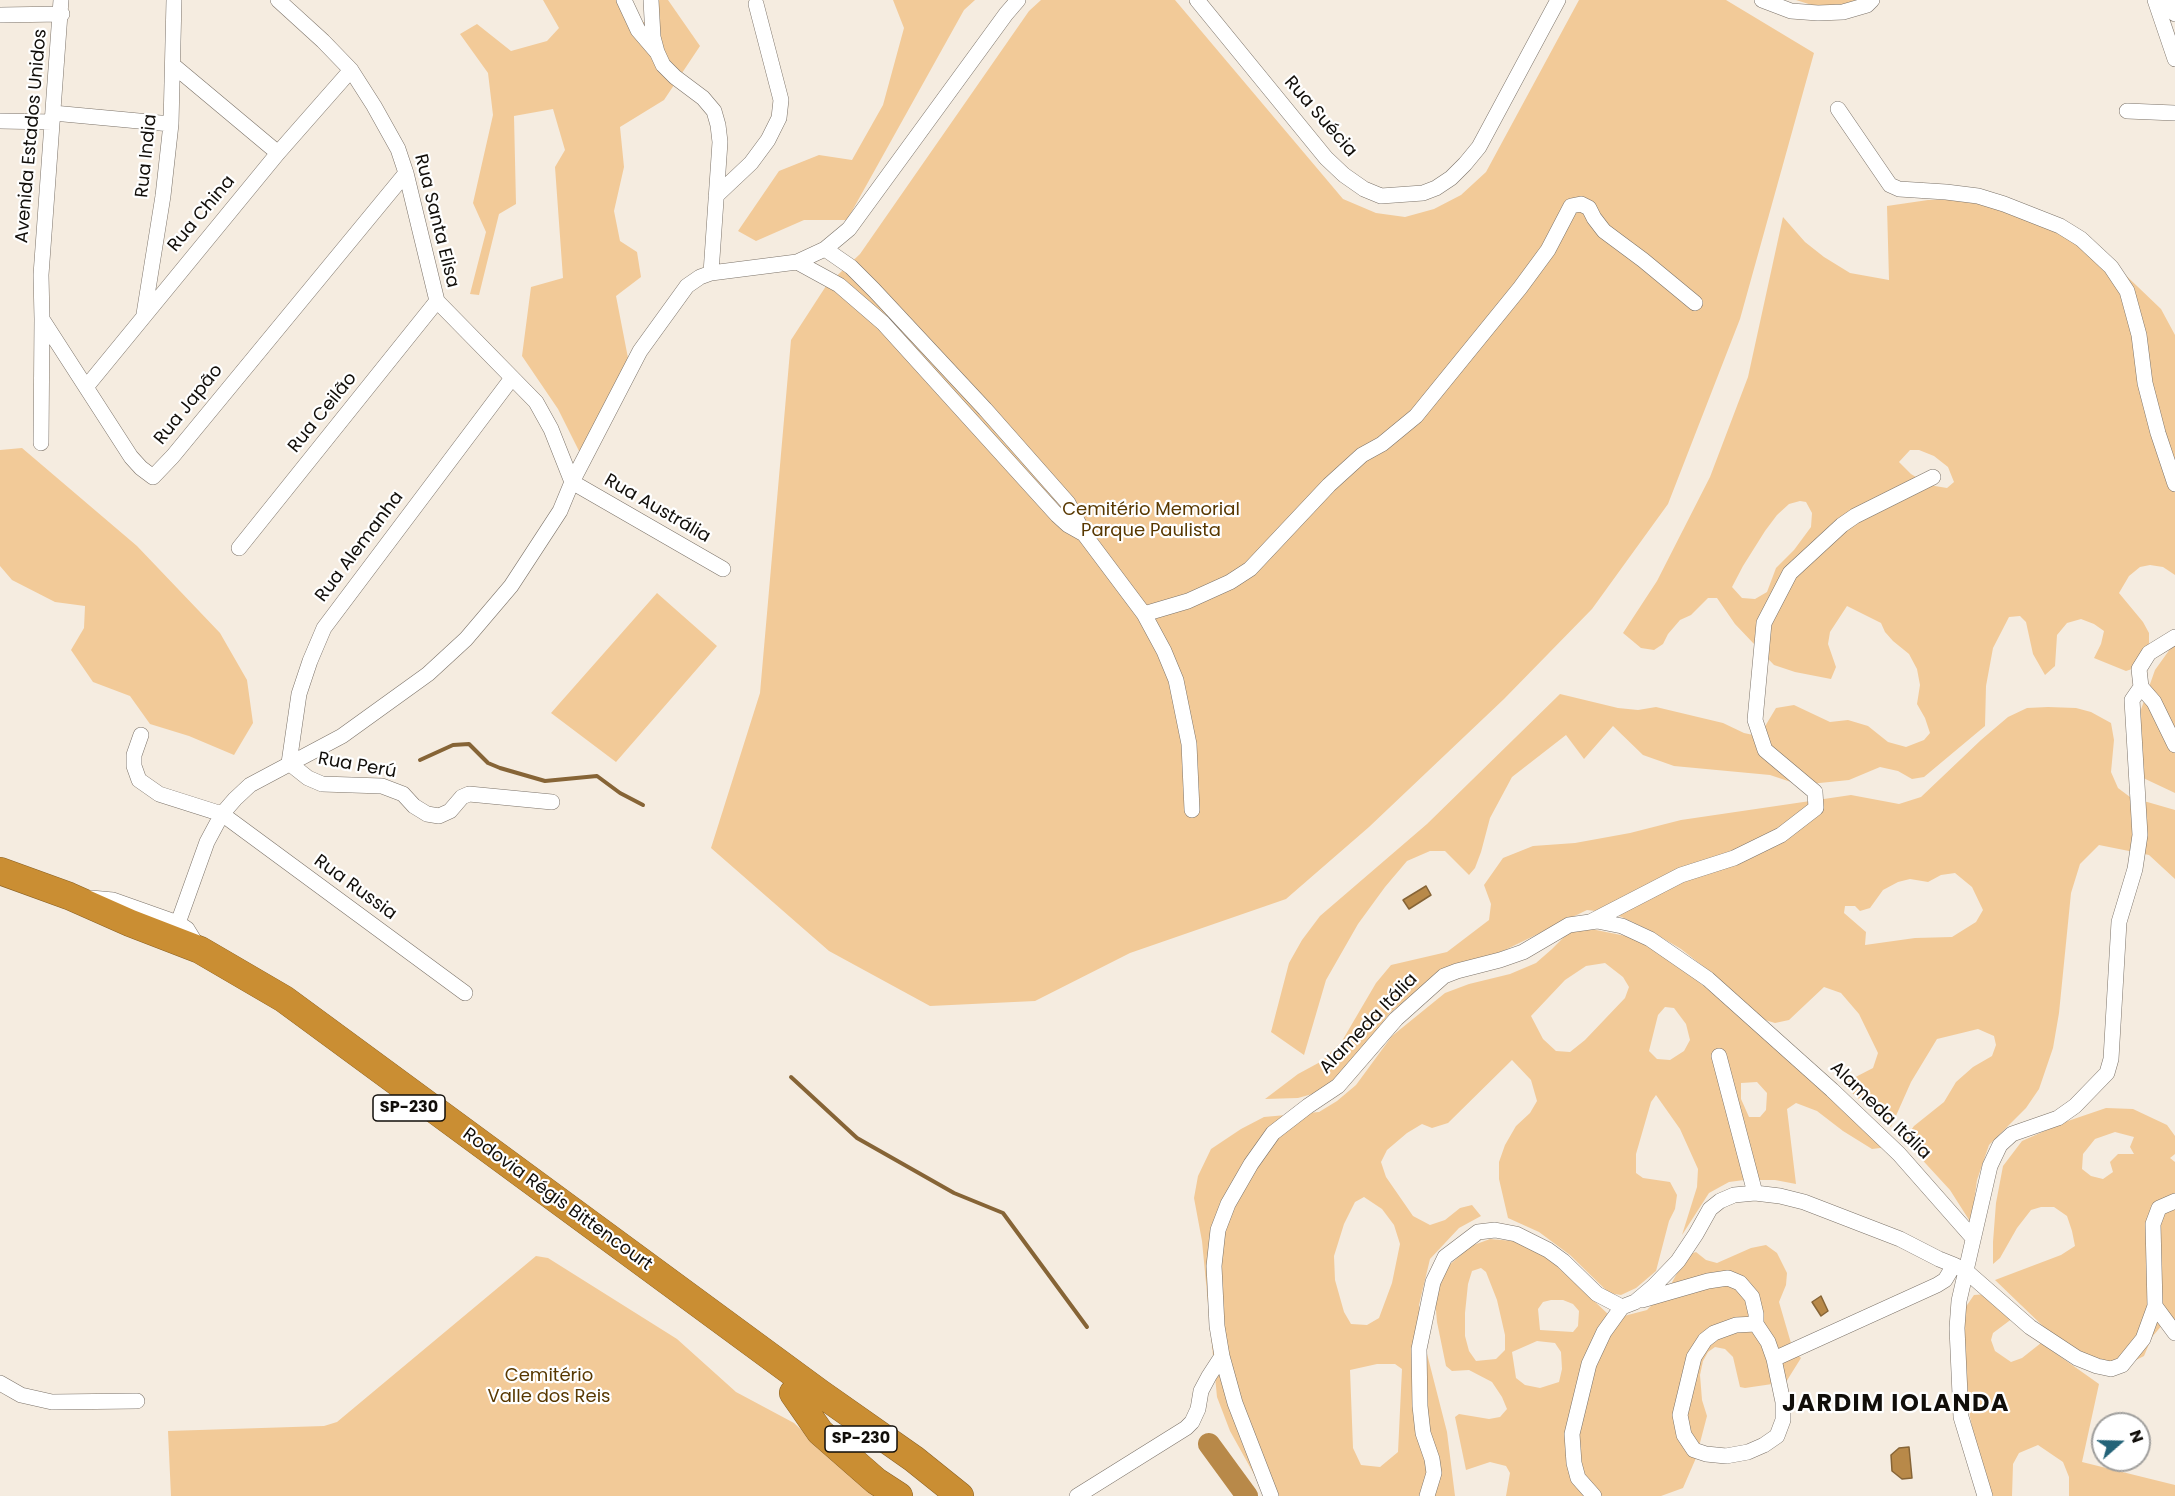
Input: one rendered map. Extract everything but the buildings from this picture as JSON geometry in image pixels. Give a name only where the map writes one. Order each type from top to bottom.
[{"type":"highway","name":"Rodovia Régis Bittencourt","points":[[0,871],[69,896],[200,950],[284,999],[820,1393],[946,1492]]},
{"type":"highway","name":"Rodovia Régis Bittencourt","points":[[0,889],[99,921],[224,981],[302,1031],[418,1114],[564,1228],[788,1390]]},
{"type":"highway","name":"SP-230","points":[[788,1390],[864,1442],[946,1492]]},
{"type":"highway","points":[[788,1390],[820,1432],[876,1481],[899,1496]]},
{"type":"street","name":"Rua India","points":[[144,314],[163,196],[171,124],[174,0]]},
{"type":"street","name":"Rua Santa Elisa","points":[[278,0],[351,70],[386,127],[398,149],[406,173],[437,301],[536,402],[552,429],[572,482]]},
{"type":"street","points":[[624,0],[639,30],[657,52]]},
{"type":"street","points":[[651,0],[653,38],[663,65],[703,98],[714,111],[718,125],[720,142],[711,273]]},
{"type":"street","points":[[178,923],[207,842],[222,814],[250,785],[342,736],[428,674],[466,639],[511,586],[560,511],[572,482],[640,351],[687,286],[711,273],[797,262],[825,249],[849,229],[1018,0]]},
{"type":"street","name":"Rua Suécia","points":[[1197,0],[1326,158],[1364,189],[1381,196],[1423,192],[1436,188],[1451,178],[1465,164],[1479,147],[1558,0]]},
{"type":"street","points":[[1762,0],[1791,11],[1818,13],[1843,12],[1867,5],[1872,0]]},
{"type":"street","points":[[2155,0],[2175,59]]},
{"type":"street","points":[[2166,0],[2175,14]]},
{"type":"street","points":[[716,196],[751,163],[768,140],[779,118],[781,100],[756,4]]},
{"type":"street","points":[[0,15],[61,7]]},
{"type":"street","name":"Avenida Estados Unidos","points":[[42,319],[41,275],[61,7]]},
{"type":"street","points":[[174,66],[278,153]]},
{"type":"street","name":"Rua China","points":[[87,386],[278,153],[351,70]]},
{"type":"street","points":[[1838,109],[1890,185],[1899,189],[1978,196],[2004,204],[2060,226],[2081,239],[2111,267],[2127,291],[2139,335],[2145,382],[2158,433],[2175,484]]},
{"type":"street","points":[[2127,111],[2175,113]]},
{"type":"street","points":[[0,121],[53,118],[171,124]]},
{"type":"street","name":"Rua Japão","points":[[42,319],[131,457],[153,477],[173,456],[406,173]]},
{"type":"street","points":[[1144,614],[1188,601],[1230,582],[1250,569],[1329,485],[1362,455],[1382,444],[1416,416],[1520,288],[1548,250],[1571,206],[1581,204],[1589,208],[1594,219],[1604,231],[1695,303]]},
{"type":"street","points":[[825,249],[851,267],[986,409],[1068,503],[1084,534],[1144,614],[1164,651],[1176,680],[1189,744],[1192,810]]},
{"type":"street","points":[[797,262],[839,285],[883,323],[1057,515],[1068,525],[1084,534]]},
{"type":"street","name":"Rua Ceilão","points":[[239,548],[437,301]]},
{"type":"street","points":[[41,443],[42,319]]},
{"type":"street","name":"Rua Alemanha","points":[[289,763],[299,694],[324,628],[512,378]]},
{"type":"street","points":[[1592,921],[1681,876],[1734,858],[1781,835],[1816,808],[1815,792],[1765,750],[1755,720],[1764,623],[1790,573],[1842,525],[1855,516],[1933,477]]},
{"type":"street","name":"Rua Austrália","points":[[572,482],[723,569]]},
{"type":"street","points":[[2175,637],[2149,653],[2139,669],[2141,687],[2154,702],[2175,745]]},
{"type":"street","points":[[1985,1496],[1969,1450],[1961,1417],[1957,1328],[1960,1268],[1973,1238],[1990,1166],[2000,1145],[2012,1134],[2058,1118],[2075,1106],[2107,1073],[2111,1059],[2119,922],[2135,869],[2140,835],[2132,700],[2141,687]]},
{"type":"street","name":"Rua Russia","points":[[141,735],[134,755],[134,766],[139,780],[159,794],[222,814],[465,993]]},
{"type":"street","name":"Rua Perú","points":[[289,763],[308,778],[322,784],[370,785],[392,790],[403,794],[414,806],[428,814],[439,816],[450,812],[462,797],[469,794],[552,802]]},
{"type":"street","points":[[69,896],[113,900],[178,923],[187,929],[200,950]]},
{"type":"street","name":"Alameda Itália","points":[[1271,1496],[1235,1403],[1222,1356],[1218,1326],[1214,1266],[1218,1230],[1234,1194],[1251,1164],[1273,1133],[1338,1086],[1396,1019],[1444,976],[1457,970],[1523,952],[1569,925],[1592,921],[1622,926],[1650,939],[1708,979],[1832,1090],[1890,1146],[1973,1238]]},
{"type":"street","points":[[1719,1056],[1755,1193]]},
{"type":"street","points":[[1594,1496],[1578,1478],[1574,1463],[1572,1434],[1589,1364],[1604,1332],[1628,1305],[1654,1286],[1678,1261],[1710,1209],[1720,1201],[1734,1194],[1755,1193],[1780,1196],[1804,1202],[1900,1239],[1960,1268],[2030,1327],[2077,1358],[2111,1369],[2122,1365],[2144,1339],[2155,1306],[2154,1224],[2159,1208],[2175,1201]]},
{"type":"street","points":[[1427,1496],[1434,1473],[1423,1433],[1419,1349],[1433,1282],[1445,1257],[1478,1232],[1495,1230],[1516,1234],[1548,1250],[1563,1261],[1596,1294],[1628,1305],[1708,1281],[1728,1278],[1740,1283],[1752,1297],[1756,1324],[1768,1342],[1774,1359],[1783,1402],[1783,1420],[1777,1436],[1764,1445],[1726,1456],[1706,1454],[1694,1450],[1684,1435],[1680,1415],[1694,1358],[1705,1340],[1714,1334],[1736,1325],[1756,1324]]},
{"type":"street","points":[[1774,1359],[1937,1285],[1960,1268]]},
{"type":"street","points":[[2155,1306],[2175,1333]]},
{"type":"street","points":[[1077,1496],[1186,1428],[1198,1409],[1202,1391],[1209,1376],[1222,1356]]},
{"type":"street","points":[[0,1383],[21,1395],[52,1402],[137,1401]]},
{"type":"green space","points":[[543,0],[621,0],[632,24],[655,20],[654,0],[668,0],[700,46],[664,100],[620,127],[624,167],[614,211],[620,241],[637,252],[641,277],[616,296],[628,358],[580,453],[558,409],[522,356],[531,287],[563,278],[555,167],[565,150],[553,109],[514,116],[516,204],[499,214],[479,295],[470,294],[486,232],[473,203],[493,115],[488,73],[460,34],[477,24],[511,51],[547,41],[559,28]]},
{"type":"green space","points":[[893,0],[975,0],[964,10],[847,220],[804,220],[756,241],[738,231],[779,171],[819,155],[852,160],[883,105],[904,28]]},
{"type":"green space","name":"Cemitério Memorial Parque Paulista","points":[[1041,0],[1175,0],[1343,199],[1376,213],[1405,217],[1434,209],[1461,195],[1486,172],[1579,0],[1726,0],[1814,53],[1740,319],[1668,504],[1592,609],[1504,699],[1369,827],[1286,899],[1130,953],[1035,1001],[930,1006],[829,951],[711,848],[760,693],[791,340],[826,286],[860,254],[1029,11]]},
{"type":"green space","points":[[1796,0],[1864,0],[1859,4],[1818,7]]},
{"type":"green space","points":[[1978,199],[2012,203],[2114,264],[2161,309],[2175,335],[2175,575],[2163,567],[2150,565],[2140,567],[2129,576],[2119,593],[2149,633],[2149,651],[2138,667],[2126,671],[2094,658],[2104,631],[2081,619],[2067,623],[2057,635],[2055,666],[2045,675],[2033,654],[2026,622],[2020,616],[2009,617],[1993,648],[1986,686],[1985,726],[1924,777],[1912,779],[1898,771],[1880,767],[1849,780],[1800,785],[1770,775],[1674,766],[1643,755],[1613,726],[1584,759],[1566,735],[1512,777],[1490,818],[1481,852],[1475,868],[1469,875],[1445,851],[1430,851],[1407,861],[1385,887],[1358,924],[1326,980],[1304,1055],[1271,1032],[1289,963],[1302,940],[1320,916],[1427,824],[1560,694],[1618,708],[1638,710],[1656,707],[1723,723],[1753,735],[1764,728],[1776,708],[1794,705],[1830,722],[1848,720],[1868,726],[1888,742],[1906,747],[1924,740],[1930,733],[1917,704],[1920,685],[1917,669],[1909,654],[1893,641],[1881,623],[1847,606],[1830,632],[1828,644],[1836,667],[1831,679],[1774,665],[1735,624],[1717,598],[1708,598],[1691,615],[1680,620],[1663,644],[1654,650],[1641,648],[1623,633],[1657,581],[1710,477],[1748,377],[1783,217],[1805,242],[1850,273],[1889,280],[1887,206],[1928,200]],"holes":[[[1910,450],[1919,450],[1934,456],[1948,467],[1954,482],[1947,488],[1929,485],[1911,474],[1899,462]],[[1806,502],[1812,513],[1811,527],[1794,550],[1776,568],[1767,592],[1755,599],[1742,598],[1732,587],[1743,566],[1777,515],[1789,504]]]},
{"type":"green space","points":[[22,448],[137,546],[220,633],[247,680],[253,723],[234,755],[189,736],[150,724],[130,696],[93,682],[71,650],[84,628],[85,606],[55,602],[12,580],[0,566],[0,450]]},
{"type":"green space","points":[[657,593],[717,646],[616,762],[551,713]]},
{"type":"green space","points":[[2175,642],[2175,793],[2139,776],[2138,718],[2155,670]]},
{"type":"green space","points":[[2027,708],[2076,708],[2091,712],[2111,723],[2114,740],[2111,772],[2118,788],[2130,797],[2175,810],[2175,879],[2149,855],[2099,845],[2080,864],[2071,893],[2059,1013],[2053,1048],[2039,1089],[2026,1108],[1989,1145],[1977,1180],[1971,1223],[1950,1190],[1904,1140],[1914,1126],[1944,1102],[1956,1082],[1973,1067],[1992,1056],[1996,1045],[1994,1036],[1978,1029],[1937,1039],[1911,1082],[1891,1127],[1842,1084],[1873,1068],[1878,1053],[1859,1014],[1841,993],[1824,987],[1789,1020],[1775,1023],[1765,1020],[1681,949],[1649,930],[1613,913],[1587,910],[1505,950],[1431,979],[1390,1013],[1330,1089],[1298,1098],[1265,1099],[1298,1074],[1322,1061],[1342,1041],[1376,983],[1391,965],[1447,952],[1489,920],[1491,904],[1484,885],[1503,858],[1533,846],[1575,843],[1630,833],[1681,820],[1851,795],[1899,804],[1921,797],[2008,717]],"holes":[[[1955,873],[1972,887],[1983,910],[1976,922],[1952,937],[1915,938],[1865,945],[1866,932],[1844,913],[1845,906],[1855,906],[1860,911],[1870,908],[1883,890],[1910,879],[1928,882],[1941,875]]]},
{"type":"green space","points":[[1581,927],[1636,938],[1678,965],[1786,1053],[1888,1147],[1872,1149],[1817,1111],[1796,1103],[1787,1109],[1796,1184],[1775,1180],[1729,1182],[1709,1193],[1682,1235],[1697,1187],[1698,1169],[1680,1129],[1656,1095],[1651,1102],[1636,1154],[1636,1173],[1643,1178],[1670,1182],[1677,1195],[1675,1209],[1669,1221],[1656,1271],[1636,1288],[1621,1295],[1609,1293],[1570,1255],[1539,1232],[1508,1218],[1499,1179],[1499,1162],[1505,1145],[1516,1126],[1530,1113],[1537,1101],[1531,1080],[1512,1060],[1448,1123],[1432,1128],[1422,1124],[1387,1150],[1381,1162],[1386,1177],[1413,1216],[1430,1225],[1445,1220],[1460,1208],[1472,1205],[1481,1216],[1459,1228],[1430,1259],[1419,1305],[1425,1346],[1447,1432],[1455,1496],[1266,1496],[1230,1431],[1217,1397],[1202,1241],[1194,1198],[1198,1176],[1211,1149],[1264,1117],[1319,1112],[1356,1085],[1392,1036],[1445,993],[1469,984],[1510,974],[1536,963],[1569,932]],"holes":[[[1605,963],[1623,977],[1629,987],[1625,998],[1585,1040],[1570,1052],[1556,1051],[1543,1039],[1531,1016],[1565,980],[1586,966]],[[1665,1007],[1674,1008],[1686,1024],[1690,1040],[1684,1051],[1670,1060],[1657,1059],[1649,1051],[1658,1015]],[[1757,1082],[1767,1093],[1766,1110],[1760,1117],[1749,1117],[1741,1099],[1741,1083]],[[1364,1197],[1382,1209],[1394,1225],[1400,1244],[1392,1283],[1379,1318],[1367,1325],[1351,1324],[1344,1312],[1335,1280],[1334,1256],[1344,1224],[1355,1202]],[[1377,1364],[1395,1364],[1402,1369],[1398,1452],[1380,1467],[1361,1465],[1353,1448],[1350,1370]]]},
{"type":"green space","points":[[2106,1108],[2133,1109],[2167,1125],[2175,1136],[2175,1154],[2170,1158],[2175,1162],[2175,1323],[2163,1324],[2152,1337],[2144,1356],[2128,1364],[2106,1364],[2076,1353],[2047,1330],[1995,1280],[2061,1255],[2075,1246],[2067,1216],[2054,1207],[2041,1207],[2031,1210],[2017,1228],[2000,1258],[1993,1264],[1996,1203],[2003,1166],[2022,1141],[2065,1122]],"holes":[[[2115,1132],[2134,1137],[2130,1147],[2134,1154],[2118,1154],[2110,1162],[2113,1172],[2103,1179],[2091,1176],[2082,1169],[2083,1154],[2095,1139]]]},
{"type":"green space","points":[[1490,1239],[1513,1241],[1545,1255],[1608,1314],[1624,1316],[1647,1310],[1670,1286],[1687,1255],[1696,1252],[1706,1260],[1717,1263],[1751,1248],[1766,1245],[1777,1253],[1787,1273],[1786,1285],[1779,1302],[1793,1350],[1801,1358],[1786,1382],[1745,1388],[1740,1387],[1733,1357],[1725,1349],[1715,1347],[1708,1352],[1700,1375],[1702,1400],[1707,1416],[1696,1458],[1683,1488],[1661,1496],[1506,1496],[1510,1473],[1506,1466],[1490,1462],[1466,1470],[1455,1417],[1459,1414],[1489,1419],[1500,1417],[1507,1409],[1492,1382],[1469,1370],[1452,1371],[1446,1366],[1437,1322],[1435,1299],[1440,1279],[1447,1267],[1471,1246]],"holes":[[[1481,1268],[1486,1272],[1497,1300],[1505,1335],[1505,1350],[1496,1359],[1476,1361],[1469,1351],[1465,1336],[1465,1313],[1468,1284],[1472,1271]],[[1563,1300],[1573,1304],[1579,1311],[1578,1326],[1573,1332],[1540,1330],[1538,1309],[1543,1302]],[[1537,1341],[1555,1343],[1561,1352],[1562,1369],[1559,1382],[1540,1388],[1525,1385],[1516,1378],[1512,1352]]]},
{"type":"green space","name":"Cemitério Valle dos Reis","points":[[536,1256],[548,1258],[677,1339],[736,1392],[794,1423],[845,1471],[881,1496],[171,1496],[168,1431],[324,1426],[337,1422]]},
{"type":"green space","points":[[1987,1294],[2013,1318],[1993,1333],[1991,1340],[1995,1351],[2011,1362],[2022,1358],[2041,1343],[2099,1384],[2093,1412],[2091,1412],[2082,1462],[2091,1464],[2091,1472],[2122,1472],[2175,1485],[2175,1496],[2069,1496],[2069,1477],[2063,1462],[2038,1445],[2019,1453],[2013,1464],[2012,1496],[1992,1496],[1979,1459],[1970,1417],[1964,1349],[1965,1308],[1974,1295]]},
{"type":"shaded area","points":[[1426,886],[1431,895],[1409,909],[1403,900]]},
{"type":"shaded area","points":[[1821,1296],[1828,1311],[1821,1316],[1812,1302]]},
{"type":"shaded area","points":[[1909,1447],[1912,1478],[1902,1479],[1892,1471],[1891,1455],[1899,1448]]},
{"type":"waterway","points":[[420,760],[453,745],[469,744],[488,763],[500,768],[545,781],[597,776],[620,793],[643,805]]},
{"type":"waterway","points":[[791,1077],[857,1138],[954,1193],[1003,1213],[1087,1327]]},
{"type":"waterway","points":[[1209,1444],[1247,1496]]},
{"type":"district","name":"JARDIM IOLANDA","points":[[1896,1405]]}]
